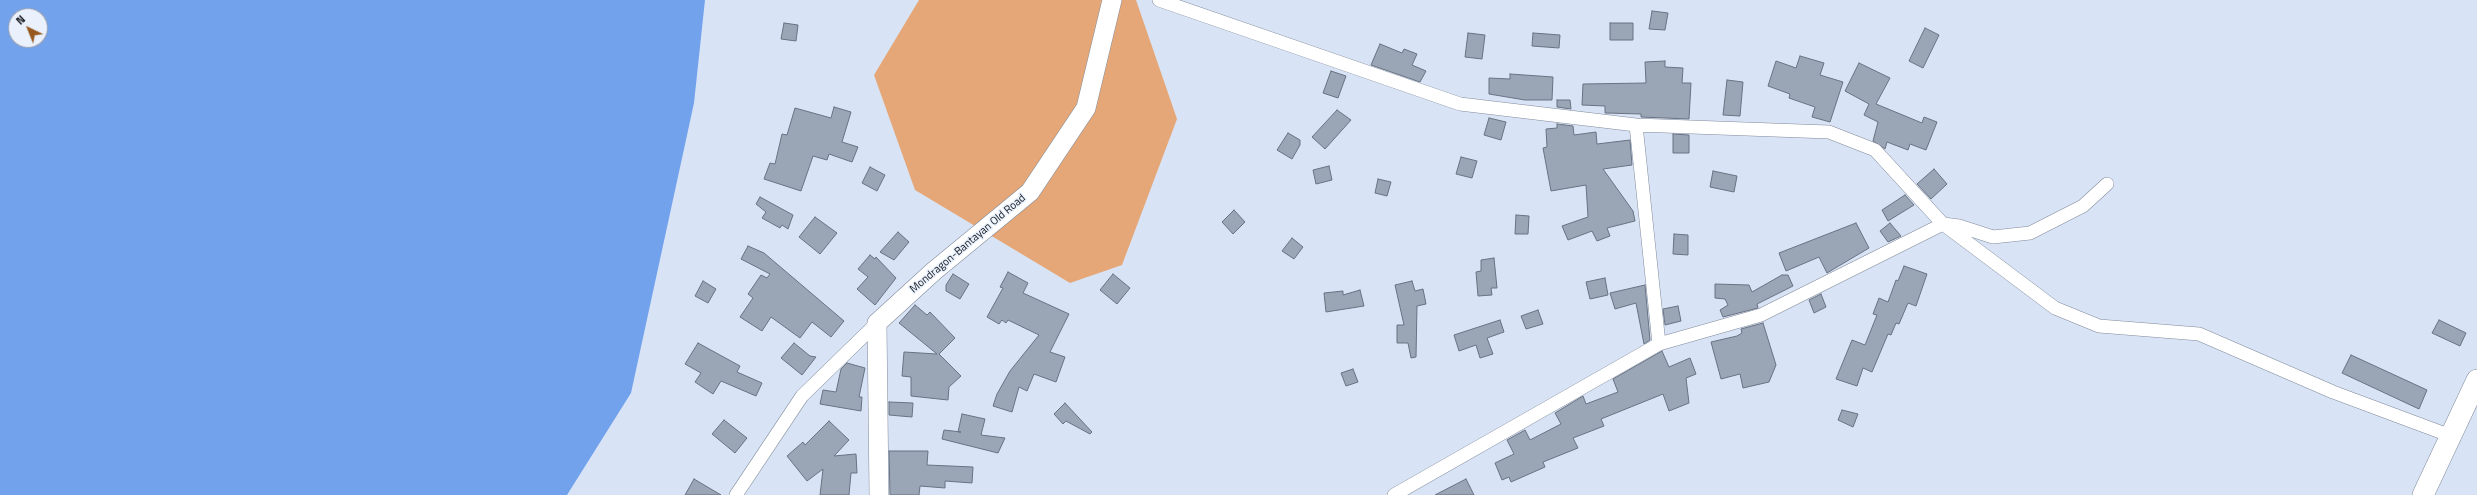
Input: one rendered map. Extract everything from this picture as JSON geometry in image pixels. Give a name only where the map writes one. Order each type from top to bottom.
[{"type":"main road","points":[[2423,495],[2477,380]]},
{"type":"street","name":"Mondragon-Bantayan Old Road","points":[[877,323],[934,271],[1030,192],[1086,108],[1112,0]]},
{"type":"street","points":[[1159,0],[1460,104],[1636,125],[1829,132],[1874,150],[1943,224],[2055,308],[2099,326],[2199,334],[2333,392],[2451,436]]},
{"type":"street","points":[[1636,125],[1659,344]]},
{"type":"street","points":[[1394,495],[1659,344],[1761,316],[1943,224],[1959,226],[1993,237],[2030,233],[2083,206],[2106,184]]},
{"type":"street","points":[[736,495],[802,396],[877,323]]},
{"type":"street","points":[[877,323],[879,495]]},
{"type":"shaded area","points":[[919,0],[1136,0],[1177,119],[1122,265],[1070,283],[915,190],[874,75]]},
{"type":"water","points":[[0,0],[705,0],[694,103],[631,393],[567,495],[0,495]]},
{"type":"building","points":[[1652,11],[1668,13],[1665,30],[1649,29]]},
{"type":"building","points":[[784,23],[798,25],[796,41],[781,39]]},
{"type":"building","points":[[1610,23],[1633,23],[1633,40],[1610,40]]},
{"type":"building","points":[[1925,28],[1939,35],[1923,68],[1909,61]]},
{"type":"building","points":[[1468,33],[1485,35],[1482,59],[1465,57]]},
{"type":"building","points":[[1533,33],[1560,35],[1559,48],[1532,46]]},
{"type":"building","points":[[1380,44],[1402,53],[1404,49],[1417,54],[1412,65],[1426,71],[1420,82],[1371,65]]},
{"type":"building","points":[[1800,56],[1824,63],[1820,75],[1843,82],[1830,122],[1812,117],[1815,107],[1789,98],[1790,94],[1768,86],[1776,61],[1796,68]]},
{"type":"building","points":[[1665,61],[1665,67],[1683,68],[1682,83],[1691,83],[1689,119],[1641,117],[1641,114],[1605,113],[1605,106],[1582,105],[1583,84],[1646,83],[1645,62]]},
{"type":"building","points":[[1859,63],[1890,78],[1876,104],[1922,123],[1924,117],[1937,122],[1926,150],[1910,144],[1908,150],[1887,142],[1885,149],[1873,141],[1878,122],[1864,115],[1869,104],[1845,91]]},
{"type":"building","points":[[1331,71],[1346,76],[1338,98],[1323,93]]},
{"type":"building","points":[[1510,74],[1553,77],[1552,100],[1525,100],[1489,94],[1489,78],[1510,79]]},
{"type":"building","points":[[1727,80],[1743,82],[1740,116],[1723,115]]},
{"type":"building","points":[[1557,100],[1570,100],[1571,109],[1557,107]]},
{"type":"building","points":[[834,107],[851,112],[842,142],[858,147],[852,162],[829,154],[827,160],[813,156],[801,191],[764,179],[770,163],[775,164],[782,134],[787,135],[795,108],[831,118]]},
{"type":"building","points":[[1337,110],[1351,120],[1325,149],[1312,137]]},
{"type":"building","points":[[1489,118],[1506,122],[1501,140],[1484,135]]},
{"type":"building","points":[[1557,124],[1573,126],[1574,135],[1596,132],[1597,144],[1630,140],[1632,165],[1603,169],[1633,211],[1635,221],[1607,228],[1610,236],[1597,241],[1592,231],[1568,240],[1562,226],[1588,217],[1586,185],[1551,191],[1543,148],[1547,147],[1546,129],[1557,128]]},
{"type":"building","points":[[1288,133],[1300,140],[1300,145],[1292,159],[1277,150]]},
{"type":"building","points":[[1673,134],[1689,135],[1689,153],[1673,153]]},
{"type":"building","points":[[1461,157],[1477,161],[1472,178],[1456,174]]},
{"type":"building","points":[[1329,166],[1332,180],[1316,184],[1313,170]]},
{"type":"building","points":[[870,167],[885,175],[877,191],[862,183]]},
{"type":"building","points":[[1934,169],[1947,184],[1931,199],[1917,184]]},
{"type":"building","points":[[1713,171],[1737,176],[1734,192],[1710,187]]},
{"type":"building","points":[[1378,179],[1391,182],[1387,196],[1375,193]]},
{"type":"building","points":[[1905,195],[1914,205],[1888,221],[1882,210]]},
{"type":"building","points":[[760,197],[793,215],[788,229],[782,225],[780,228],[762,218],[766,212],[756,204]]},
{"type":"building","points":[[1234,210],[1245,222],[1233,234],[1222,222]]},
{"type":"building","points":[[1516,215],[1529,216],[1528,234],[1515,234]]},
{"type":"building","points":[[815,217],[837,233],[820,254],[799,237]]},
{"type":"building","points":[[1856,223],[1869,248],[1827,273],[1819,257],[1786,271],[1779,253]]},
{"type":"building","points":[[1890,223],[1901,236],[1888,242],[1880,231]]},
{"type":"building","points":[[898,232],[909,242],[894,260],[880,252]]},
{"type":"building","points":[[1674,234],[1688,235],[1688,255],[1673,254]]},
{"type":"building","points":[[1292,238],[1303,247],[1294,259],[1282,251]]},
{"type":"building","points":[[748,246],[764,253],[844,321],[831,337],[812,322],[800,338],[771,317],[762,331],[740,317],[753,298],[748,294],[761,275],[767,278],[770,274],[741,259]]},
{"type":"building","points":[[870,255],[875,259],[876,257],[896,278],[875,305],[857,289],[868,277],[858,269]]},
{"type":"building","points":[[1494,258],[1497,288],[1491,288],[1492,295],[1478,296],[1476,272],[1481,271],[1481,260]]},
{"type":"building","points":[[1904,266],[1927,274],[1916,306],[1908,303],[1899,324],[1896,323],[1891,335],[1888,334],[1872,372],[1863,368],[1857,386],[1836,379],[1852,340],[1865,345],[1877,315],[1873,314],[1879,298],[1888,302],[1896,280],[1898,281]]},
{"type":"building","points":[[1008,272],[1028,283],[1023,293],[1069,314],[1050,352],[1065,357],[1056,382],[1034,374],[1027,391],[1019,387],[1012,412],[993,406],[997,394],[1010,371],[1039,335],[1008,320],[1006,323],[1002,320],[999,324],[987,317],[1003,288],[1000,287]]},
{"type":"building","points":[[953,274],[969,284],[960,299],[946,291],[946,285]]},
{"type":"building","points":[[1113,274],[1130,288],[1117,304],[1100,290]]},
{"type":"building","points":[[1782,275],[1788,275],[1793,286],[1757,304],[1758,308],[1723,317],[1720,310],[1728,305],[1725,299],[1715,298],[1715,284],[1749,285],[1752,292]]},
{"type":"building","points":[[1605,278],[1608,295],[1590,299],[1586,282]]},
{"type":"building","points":[[703,281],[716,289],[708,303],[695,296]]},
{"type":"building","points":[[1412,281],[1415,291],[1423,289],[1426,304],[1417,306],[1416,357],[1411,358],[1408,343],[1397,343],[1397,325],[1404,325],[1395,285]]},
{"type":"building","points":[[1645,285],[1650,340],[1644,344],[1636,303],[1615,309],[1610,293]]},
{"type":"building","points":[[1360,290],[1364,306],[1326,312],[1324,293],[1343,291],[1343,295]]},
{"type":"building","points":[[1821,294],[1826,307],[1814,313],[1809,300]]},
{"type":"building","points":[[915,305],[927,315],[930,312],[955,338],[939,354],[961,376],[949,387],[948,400],[911,396],[911,377],[902,376],[904,352],[937,354],[899,323]]},
{"type":"building","points":[[1678,306],[1681,321],[1665,325],[1663,309]]},
{"type":"building","points":[[1538,310],[1543,324],[1526,329],[1521,316]]},
{"type":"building","points":[[1500,320],[1504,332],[1487,338],[1493,354],[1480,358],[1476,345],[1459,351],[1454,335]]},
{"type":"building","points":[[2439,320],[2466,333],[2460,346],[2432,333]]},
{"type":"building","points":[[1763,323],[1776,365],[1769,382],[1743,388],[1740,374],[1721,379],[1711,342],[1737,336],[1742,333],[1741,329]]},
{"type":"building","points":[[698,343],[740,366],[737,372],[762,383],[756,396],[721,381],[713,394],[695,382],[701,373],[685,364]]},
{"type":"building","points":[[794,343],[810,356],[816,357],[802,375],[781,358]]},
{"type":"building","points":[[1662,351],[1669,367],[1690,358],[1696,374],[1686,378],[1689,403],[1669,411],[1663,394],[1601,419],[1604,426],[1573,438],[1578,448],[1543,462],[1545,467],[1511,482],[1509,477],[1502,480],[1495,463],[1514,454],[1507,440],[1525,430],[1530,440],[1561,424],[1555,413],[1583,396],[1586,404],[1618,392],[1613,379]]},
{"type":"building","points":[[2351,355],[2427,390],[2419,409],[2342,373]]},
{"type":"building","points":[[847,363],[865,368],[859,397],[862,397],[861,411],[820,404],[823,390],[836,392],[841,369]]},
{"type":"building","points":[[1353,369],[1358,382],[1346,386],[1341,373]]},
{"type":"building","points":[[889,402],[913,403],[912,417],[889,415]]},
{"type":"building","points":[[1065,403],[1092,432],[1090,434],[1066,421],[1063,424],[1054,414]]},
{"type":"building","points":[[1842,410],[1858,414],[1853,427],[1838,420]]},
{"type":"building","points":[[962,414],[985,419],[981,435],[1005,438],[998,453],[942,439],[944,430],[958,432]]},
{"type":"building","points":[[724,420],[747,438],[735,453],[712,434]]},
{"type":"building","points":[[829,421],[849,440],[834,456],[856,454],[857,473],[851,473],[849,495],[820,495],[823,469],[807,481],[787,456],[803,442],[805,445]]},
{"type":"building","points":[[889,451],[928,451],[927,465],[973,467],[972,483],[945,481],[945,488],[920,486],[919,495],[890,495]]},
{"type":"building","points":[[694,479],[721,495],[685,495]]},
{"type":"building","points":[[1466,479],[1474,495],[1435,495]]}]
